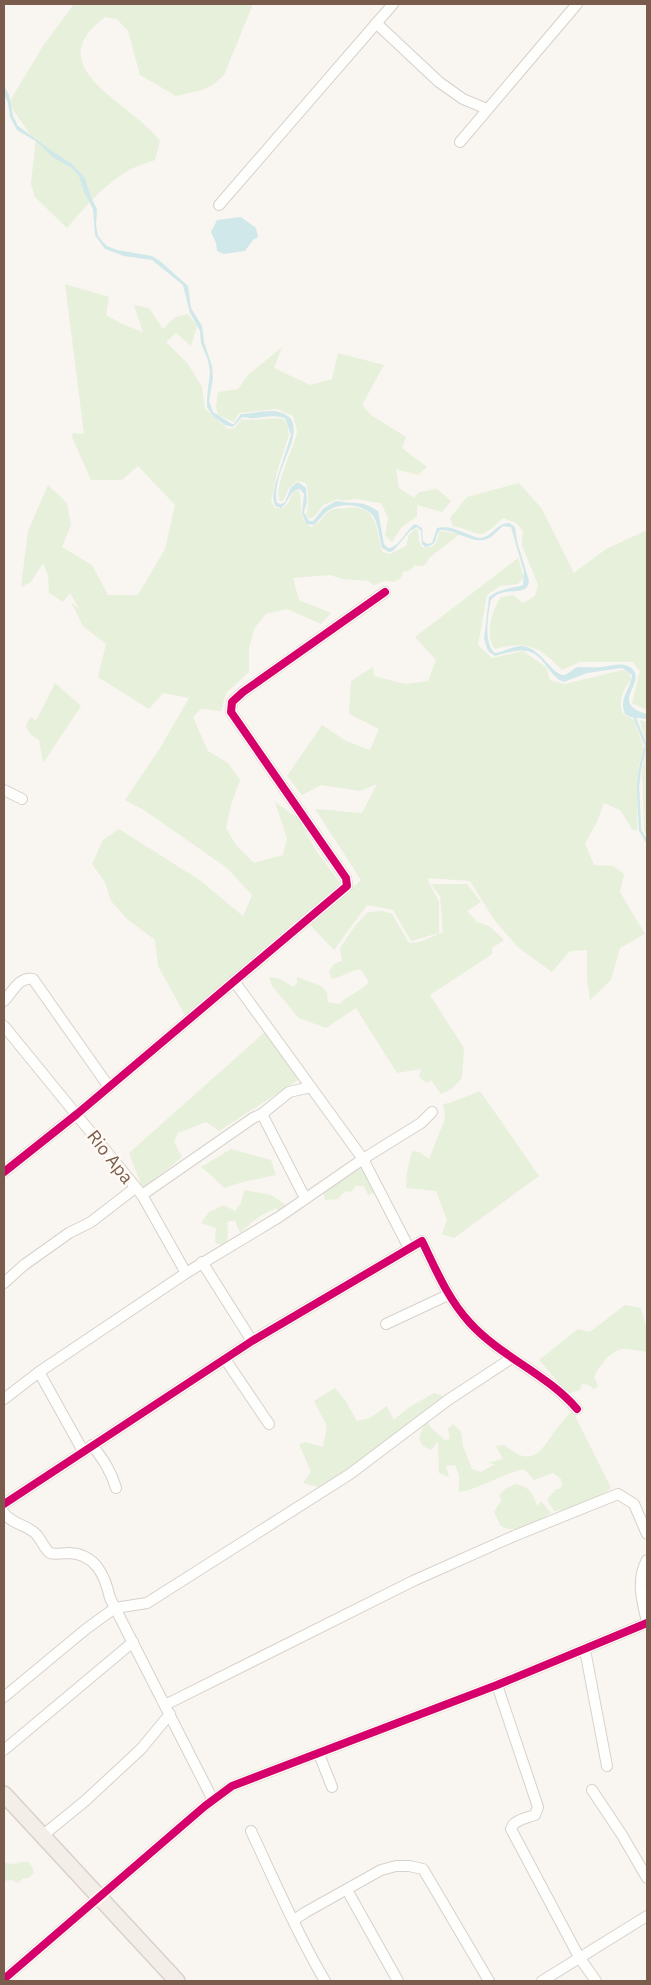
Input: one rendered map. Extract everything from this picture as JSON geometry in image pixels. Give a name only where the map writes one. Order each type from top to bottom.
[{"type":"main road","points":[[4,1794],[98,1898],[177,1981]]},
{"type":"street","points":[[220,205],[393,4]]},
{"type":"street","points":[[460,142],[577,4]]},
{"type":"street","points":[[376,23],[439,82],[463,99],[487,109]]},
{"type":"street","points":[[4,1172],[77,1114],[348,886],[348,882],[231,712],[232,702],[243,692],[385,592]]},
{"type":"street","points":[[4,790],[22,799]]},
{"type":"street","points":[[4,1001],[20,981],[25,978],[33,979],[109,1087]]},
{"type":"street","points":[[234,982],[363,1159],[409,1248]]},
{"type":"street","name":"Rio Apa","points":[[4,1026],[139,1192],[186,1273]]},
{"type":"street","points":[[4,1283],[24,1265],[69,1233],[91,1222],[262,1114],[289,1092],[310,1087]]},
{"type":"street","points":[[4,1400],[39,1372],[202,1262],[279,1217],[363,1159],[421,1123],[432,1112]]},
{"type":"street","points":[[262,1114],[305,1198]]},
{"type":"street","points":[[4,1504],[252,1341],[422,1241],[448,1295],[471,1324],[512,1358],[542,1378],[577,1409]]},
{"type":"street","points":[[202,1262],[252,1341]]},
{"type":"street","points":[[386,1324],[448,1295]]},
{"type":"street","points":[[4,1697],[86,1628],[116,1608],[147,1603],[350,1474],[448,1400],[512,1358]]},
{"type":"street","points":[[225,1359],[269,1424]]},
{"type":"street","points":[[39,1372],[83,1451]]},
{"type":"street","points":[[92,1445],[113,1476],[116,1488]]},
{"type":"street","points":[[165,1704],[413,1581],[514,1536],[618,1494],[634,1504],[647,1534]]},
{"type":"street","points":[[4,1513],[12,1522],[36,1534],[48,1552],[52,1554],[77,1553],[89,1559],[100,1568],[116,1608],[213,1800]]},
{"type":"street","points":[[4,1979],[213,1800],[232,1786],[497,1685],[585,1650],[647,1622],[641,1598],[641,1571],[647,1560]]},
{"type":"street","points":[[4,1750],[133,1642]]},
{"type":"street","points":[[585,1650],[607,1766]]},
{"type":"street","points":[[497,1685],[538,1807],[535,1815],[515,1822],[511,1829],[580,1957],[596,1981]]},
{"type":"street","points":[[42,1836],[85,1801],[141,1749],[170,1714]]},
{"type":"street","points":[[318,1754],[332,1787]]},
{"type":"street","points":[[592,1790],[622,1835],[647,1878]]},
{"type":"street","points":[[251,1831],[294,1920],[302,1941],[325,1981]]},
{"type":"street","points":[[294,1920],[381,1870],[396,1866],[410,1866],[423,1869],[489,1981]]},
{"type":"street","points":[[348,1890],[398,1981]]},
{"type":"street","points":[[542,1981],[647,1916]]},
{"type":"green space","points":[[74,4],[253,4],[224,75],[214,84],[202,90],[176,96],[140,75],[128,31],[117,19],[105,17],[86,35],[81,53],[85,69],[96,84],[147,127],[160,141],[155,160],[129,170],[111,182],[95,196],[67,228],[35,197],[31,184],[36,138],[32,137],[11,107],[10,101],[43,46]]},
{"type":"green space","points":[[65,284],[109,297],[106,315],[143,332],[134,305],[149,308],[163,329],[175,317],[188,314],[197,326],[191,346],[176,333],[166,342],[188,364],[202,387],[205,409],[228,429],[235,428],[241,419],[284,419],[289,435],[278,468],[271,502],[275,508],[283,508],[289,502],[293,492],[299,490],[302,516],[311,527],[333,509],[364,509],[373,518],[383,552],[390,554],[406,546],[409,535],[415,529],[418,529],[419,541],[422,547],[431,547],[436,544],[440,531],[460,534],[429,558],[426,564],[422,566],[414,565],[411,570],[403,572],[401,578],[393,582],[385,581],[374,585],[368,581],[343,579],[330,575],[293,578],[299,600],[331,613],[321,624],[287,609],[266,614],[255,627],[249,648],[249,672],[226,693],[221,711],[201,709],[193,717],[208,751],[228,763],[240,780],[231,805],[226,828],[236,845],[254,863],[283,855],[287,838],[275,802],[298,818],[317,852],[342,885],[185,1015],[158,966],[155,940],[127,919],[111,901],[105,882],[92,864],[103,840],[119,829],[201,881],[243,916],[252,895],[227,868],[144,810],[125,800],[160,748],[189,698],[163,693],[149,709],[98,677],[106,644],[83,626],[71,602],[80,610],[70,593],[63,602],[49,593],[48,575],[43,563],[31,582],[21,587],[28,531],[48,485],[67,503],[71,525],[62,547],[92,565],[108,595],[138,595],[165,549],[175,505],[138,466],[122,480],[91,480],[72,437],[73,433],[84,434]]},
{"type":"green space","points":[[282,347],[274,368],[310,385],[332,379],[338,353],[384,365],[362,405],[371,415],[406,437],[402,448],[427,467],[418,475],[396,469],[399,488],[414,498],[419,492],[437,489],[451,501],[442,512],[417,505],[417,516],[401,528],[392,542],[385,535],[388,518],[381,503],[355,499],[342,501],[338,499],[323,505],[315,516],[310,519],[306,515],[308,491],[306,483],[297,481],[289,488],[283,501],[280,501],[279,487],[297,432],[293,416],[277,409],[239,413],[234,422],[218,415],[216,407],[218,392],[238,389],[248,375]]},
{"type":"green space","points":[[519,483],[542,509],[574,573],[606,549],[647,530],[647,710],[632,703],[640,671],[633,662],[580,662],[562,670],[541,651],[529,646],[516,645],[495,649],[490,637],[490,630],[492,615],[501,597],[513,595],[523,603],[535,596],[538,585],[522,545],[523,531],[516,523],[503,518],[488,531],[480,534],[453,526],[450,518],[467,497]]},
{"type":"green space","points":[[518,558],[524,577],[518,584],[500,586],[487,595],[478,645],[492,658],[523,651],[546,667],[550,680],[565,684],[622,670],[629,673],[631,680],[625,688],[621,705],[623,714],[634,720],[644,749],[638,768],[637,831],[632,829],[620,810],[604,803],[597,822],[585,843],[594,865],[613,866],[624,874],[620,892],[645,934],[620,948],[611,980],[590,1000],[587,980],[587,950],[570,951],[552,972],[519,948],[495,921],[470,881],[427,878],[439,902],[439,933],[411,941],[393,910],[367,905],[334,950],[310,925],[361,880],[315,809],[362,813],[377,784],[360,791],[321,785],[302,795],[287,776],[322,725],[346,741],[370,750],[379,729],[349,714],[351,681],[373,667],[374,676],[405,684],[428,681],[436,660],[415,637]]},
{"type":"green space","points":[[55,683],[81,706],[43,763],[39,740],[30,734],[26,726],[30,717],[36,721]]},
{"type":"green space","points":[[640,720],[647,722],[647,748]]},
{"type":"green space","points":[[647,748],[647,836],[644,830],[642,770]]},
{"type":"green space","points":[[431,884],[467,884],[481,902],[467,911],[477,922],[489,926],[504,940],[492,948],[492,954],[430,995],[464,1048],[462,1078],[452,1089],[441,1094],[431,1080],[427,1083],[419,1077],[421,1069],[397,1073],[356,1008],[326,1028],[299,1018],[272,986],[269,977],[280,979],[293,987],[297,983],[297,977],[321,986],[327,992],[328,1002],[340,1004],[369,982],[361,970],[332,979],[329,972],[334,964],[342,961],[340,948],[355,926],[368,912],[382,911],[392,914],[409,943],[420,942],[443,932],[440,896]]},
{"type":"green space","points":[[266,1031],[298,1080],[219,1131],[206,1122],[178,1133],[174,1142],[182,1157],[143,1189],[129,1153]]},
{"type":"green space","points":[[480,1091],[539,1176],[454,1238],[442,1234],[447,1220],[436,1191],[406,1188],[407,1172],[412,1151],[419,1152],[429,1159],[445,1119],[443,1104]]},
{"type":"green space","points":[[231,1149],[271,1160],[276,1175],[224,1188],[201,1167]]},
{"type":"green space","points":[[363,1161],[378,1191],[368,1195],[364,1186],[356,1186],[351,1192],[345,1191],[338,1199],[325,1200],[323,1192]]},
{"type":"green space","points":[[244,1190],[271,1195],[289,1207],[282,1215],[276,1208],[266,1213],[240,1233],[235,1221],[229,1221],[226,1224],[228,1226],[227,1245],[217,1244],[215,1241],[216,1228],[201,1223],[209,1212],[224,1205],[235,1211],[241,1203]]},
{"type":"green space","points":[[625,1305],[641,1308],[647,1329],[647,1352],[623,1349],[614,1352],[602,1364],[594,1377],[598,1386],[594,1389],[589,1385],[582,1384],[580,1390],[563,1395],[555,1378],[539,1360],[578,1329],[590,1332]]},
{"type":"green space","points":[[335,1388],[345,1400],[357,1421],[370,1418],[387,1406],[394,1420],[408,1408],[434,1393],[443,1396],[323,1488],[303,1483],[311,1472],[299,1444],[306,1442],[323,1447],[327,1426],[314,1401]]},
{"type":"green space","points":[[572,1410],[611,1488],[600,1496],[562,1510],[554,1511],[547,1500],[556,1489],[562,1486],[561,1479],[553,1473],[534,1480],[524,1469],[459,1492],[459,1475],[455,1465],[446,1466],[449,1477],[439,1473],[438,1441],[431,1450],[423,1446],[419,1438],[426,1420],[432,1429],[445,1440],[450,1439],[448,1429],[453,1424],[461,1432],[463,1446],[472,1469],[481,1472],[495,1464],[488,1463],[503,1459],[496,1446],[505,1445],[514,1452],[528,1457],[538,1452],[544,1447]]},
{"type":"green space","points":[[516,1484],[530,1491],[537,1506],[541,1501],[551,1513],[524,1529],[508,1529],[501,1526],[494,1512],[502,1499],[499,1496],[505,1489]]},
{"type":"green space","points":[[28,1862],[34,1873],[29,1878],[23,1878],[18,1883],[12,1880],[4,1881],[4,1863],[15,1864]]},
{"type":"water","points":[[4,86],[9,95],[13,116],[18,126],[72,164],[85,178],[97,209],[96,225],[98,236],[103,242],[117,250],[152,256],[188,286],[191,308],[202,326],[204,342],[212,366],[213,378],[209,401],[213,412],[232,424],[241,414],[271,411],[279,412],[292,421],[294,427],[293,435],[281,469],[276,494],[277,503],[285,502],[291,487],[298,482],[306,488],[307,502],[304,512],[309,521],[313,521],[324,508],[336,501],[372,507],[378,511],[384,544],[388,548],[396,545],[415,524],[422,528],[423,541],[427,544],[432,543],[437,528],[448,527],[480,538],[488,535],[501,525],[509,523],[515,527],[517,541],[529,581],[524,589],[496,595],[491,600],[487,628],[491,649],[495,653],[519,646],[529,648],[535,651],[555,671],[564,675],[578,667],[619,664],[627,666],[634,671],[636,676],[629,700],[636,710],[647,714],[647,719],[630,717],[625,714],[623,704],[632,675],[622,668],[587,673],[564,682],[557,678],[536,655],[530,652],[518,651],[495,656],[488,651],[484,639],[489,597],[501,590],[523,585],[524,572],[511,527],[503,526],[491,537],[482,540],[470,539],[446,530],[440,530],[435,542],[426,547],[422,544],[421,531],[417,527],[410,531],[393,551],[389,552],[382,548],[374,517],[371,513],[360,507],[348,505],[336,507],[326,512],[314,525],[306,524],[302,513],[304,494],[300,489],[291,494],[281,508],[275,506],[273,497],[275,485],[291,435],[285,418],[273,416],[242,417],[233,427],[225,425],[213,416],[207,407],[210,372],[208,360],[201,343],[200,331],[190,313],[183,285],[152,260],[124,256],[105,249],[95,235],[93,209],[84,192],[79,176],[72,168],[54,158],[37,142],[17,130],[10,117],[8,103],[4,94]]},
{"type":"water","points":[[241,217],[256,228],[258,237],[253,240],[245,251],[224,254],[217,251],[211,232],[217,220]]},
{"type":"waterway","points":[[634,716],[646,746],[640,768],[638,787],[640,830],[647,842]]},
{"type":"cycle path","points":[[4,1172],[77,1114],[347,886],[346,878],[231,712],[232,702],[243,692],[385,592]]},
{"type":"cycle path","points":[[4,1504],[252,1341],[422,1241],[449,1294],[470,1323],[496,1346],[552,1386],[577,1409]]},
{"type":"cycle path","points":[[4,1979],[205,1806],[232,1786],[497,1685],[647,1623]]}]
